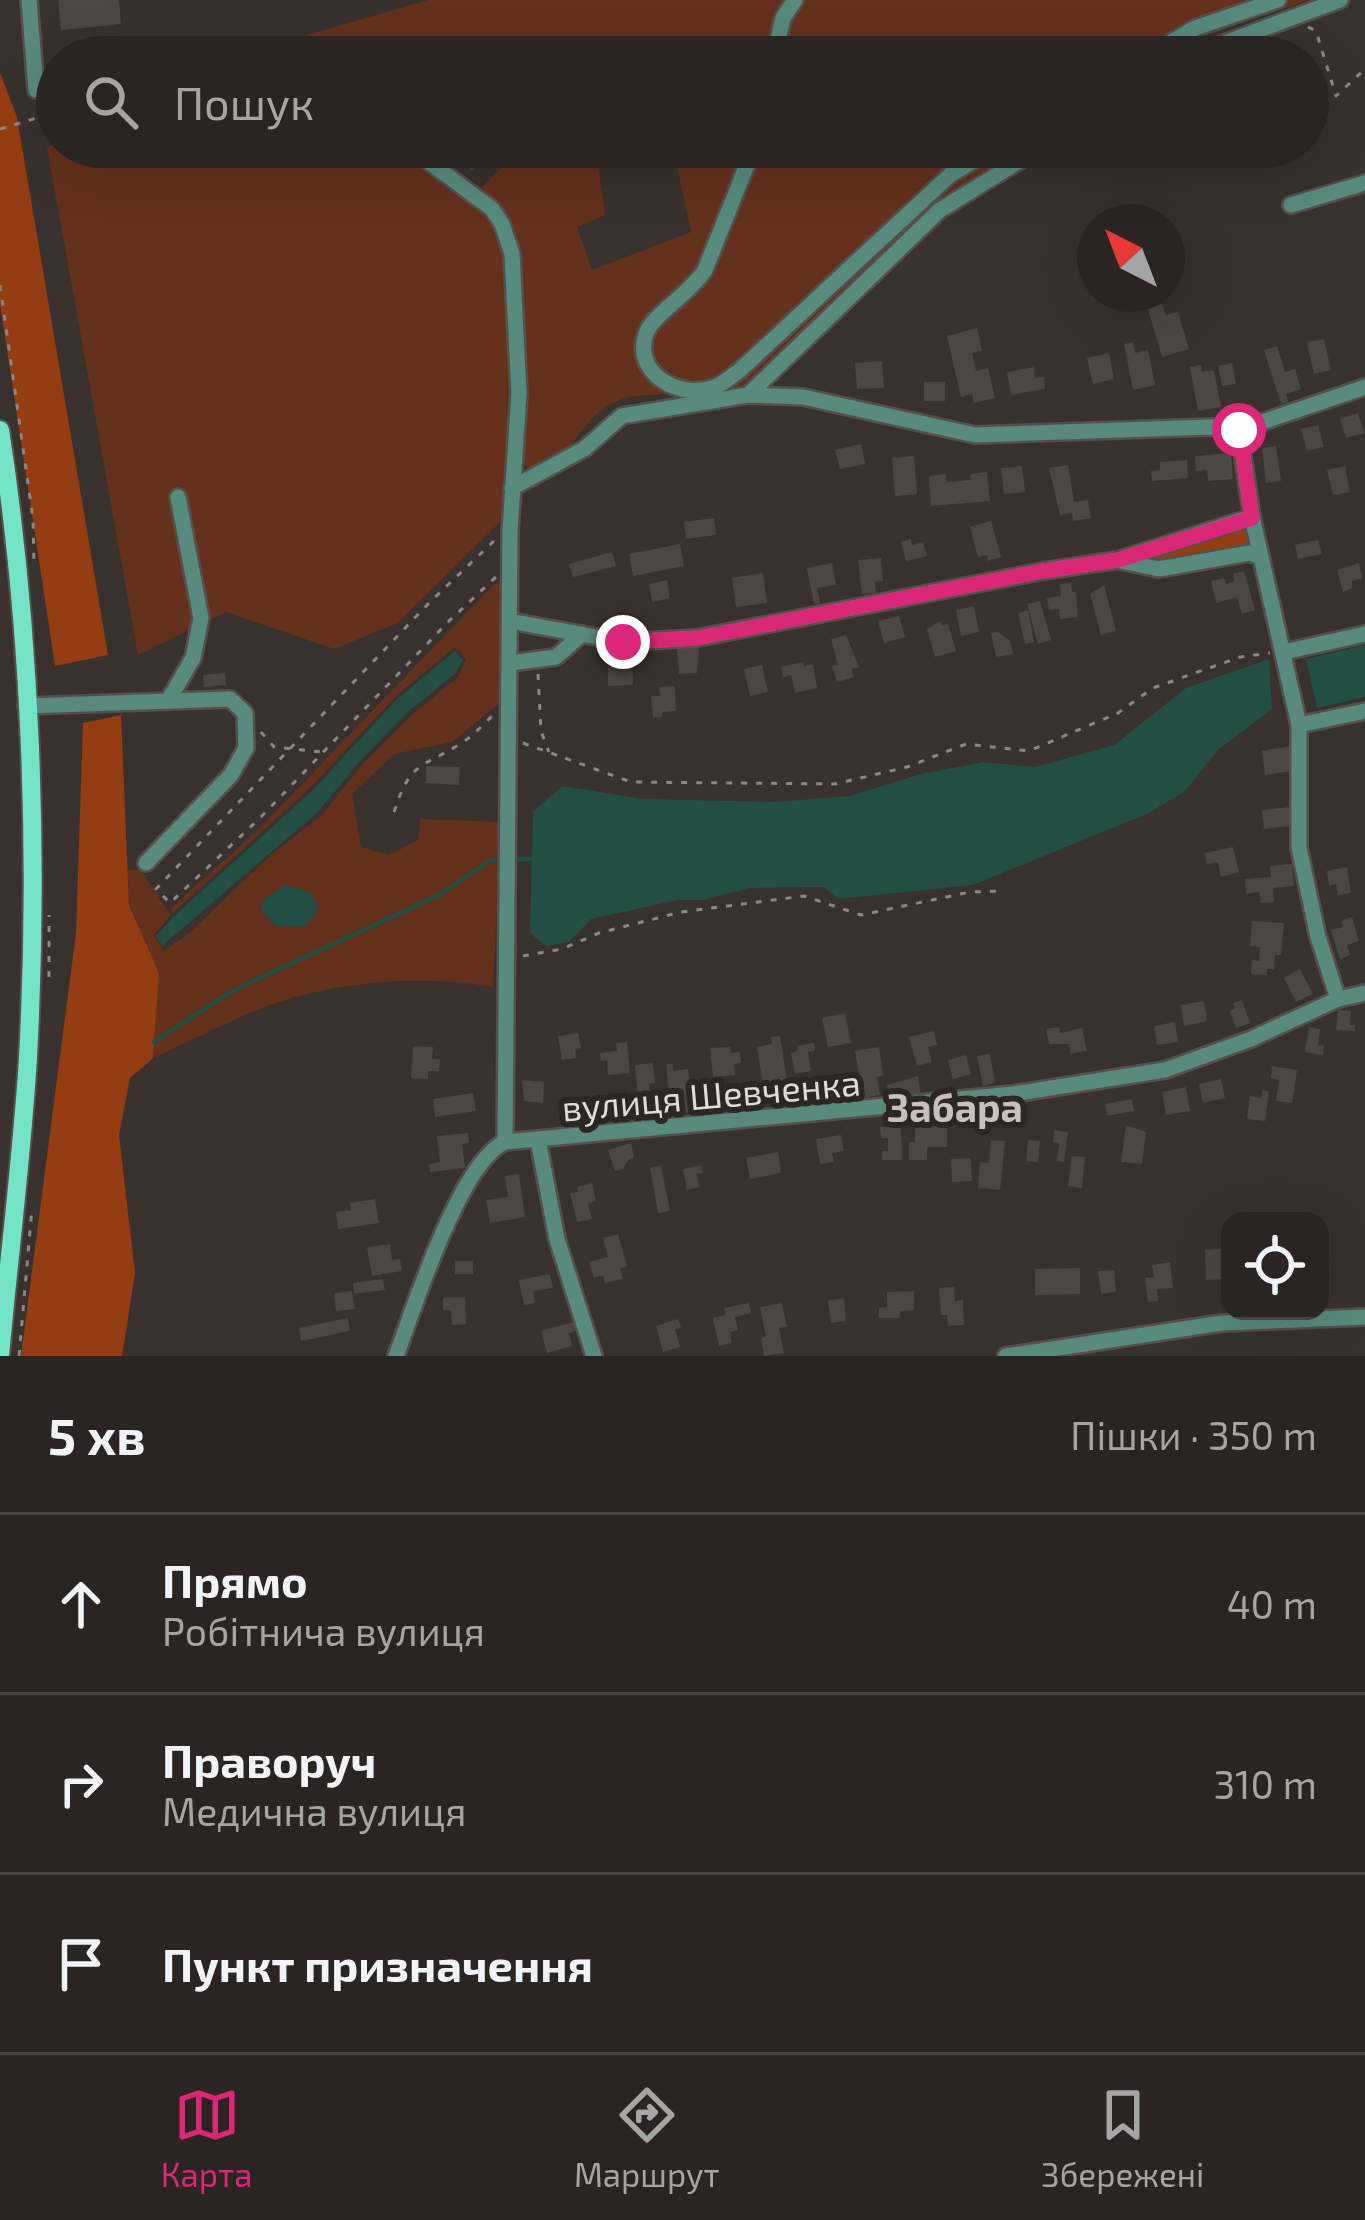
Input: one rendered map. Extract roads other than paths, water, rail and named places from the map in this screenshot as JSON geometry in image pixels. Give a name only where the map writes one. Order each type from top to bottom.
[{"type":"main road","points":[[0,430],[26,706],[32,902],[28,1058],[0,1356]]},
{"type":"street","points":[[29,0],[35,90]]},
{"type":"street","points":[[779,36],[795,0]]},
{"type":"street","points":[[1181,36],[1278,0]]},
{"type":"street","points":[[1244,36],[1340,0]]},
{"type":"street","points":[[396,1356],[454,1209],[479,1165],[505,1142],[510,531],[519,393],[512,254],[492,209],[437,168]]},
{"type":"street","points":[[746,168],[705,270],[694,288],[650,324],[642,345],[644,362],[664,384],[689,392],[716,387],[729,378],[961,168]]},
{"type":"street","points":[[741,398],[940,210],[1008,168]]},
{"type":"street","points":[[1291,205],[1365,183]]},
{"type":"street","points":[[729,378],[741,398]]},
{"type":"street","points":[[512,488],[584,449],[634,411],[741,398],[802,397],[976,435],[1239,430],[1365,387]]},
{"type":"street","points":[[1239,430],[1252,518],[1299,724],[1299,848],[1318,938],[1338,999]]},
{"type":"street","points":[[168,701],[193,658],[201,618],[178,497]]},
{"type":"street","points":[[510,621],[623,642],[697,638],[1118,560],[1252,518]]},
{"type":"street","points":[[1118,560],[1159,569],[1249,553],[1261,557]]},
{"type":"street","points":[[510,663],[556,656],[582,634]]},
{"type":"street","points":[[1284,652],[1365,634]]},
{"type":"street","points":[[26,706],[230,699],[245,713],[246,748],[231,775],[146,862]]},
{"type":"street","points":[[1299,724],[1365,711]]},
{"type":"street","name":"вулиця Шевченка","points":[[505,1142],[1013,1094],[1165,1070],[1251,1040],[1338,999],[1365,993]]},
{"type":"street","points":[[538,1140],[557,1239],[594,1356]]},
{"type":"street","points":[[1006,1356],[1222,1323],[1365,1317]]},
{"type":"waterway","points":[[154,1042],[232,991],[439,895],[491,860],[534,859]]},
{"type":"district","name":"Забара","points":[[955,1106]]}]
